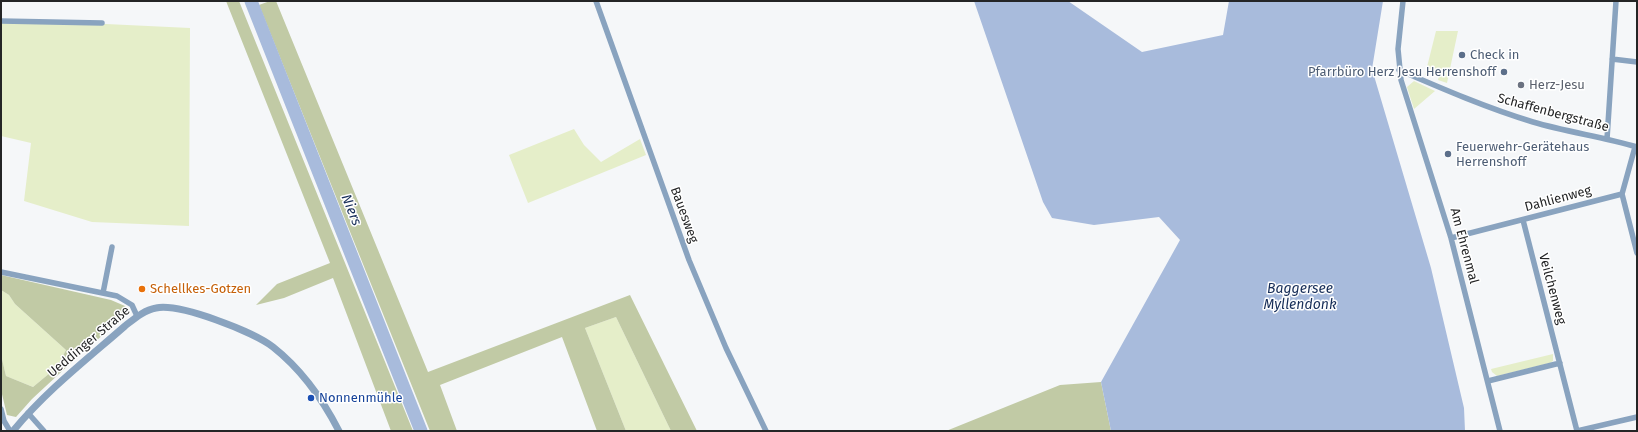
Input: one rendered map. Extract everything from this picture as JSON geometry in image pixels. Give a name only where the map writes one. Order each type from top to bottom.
[{"type":"street","name":"Bauesweg","points":[[596,1],[689,260],[726,348],[766,431]]},
{"type":"street","name":"Am Ehrenmal","points":[[1403,1],[1398,49],[1399,70],[1410,111],[1434,179],[1451,238],[1500,431]]},
{"type":"street","points":[[1607,139],[1616,1]]},
{"type":"street","points":[[1,21],[102,23]]},
{"type":"street","points":[[1612,59],[1637,62]]},
{"type":"street","name":"Schaffenbergstraße","points":[[1399,70],[1491,109],[1540,124],[1636,147]]},
{"type":"street","points":[[1636,147],[1622,194],[1637,253]]},
{"type":"street","name":"Dahlienweg","points":[[1451,238],[1622,194]]},
{"type":"street","name":"Veilchenweg","points":[[1523,220],[1577,431]]},
{"type":"street","points":[[103,293],[112,247]]},
{"type":"street","points":[[1,272],[117,296],[126,300],[132,305],[137,316]]},
{"type":"street","name":"Ueddinger Straße","points":[[13,431],[51,389],[137,316],[155,308],[166,307],[210,318],[242,330],[273,347],[300,372],[327,409],[339,431]]},
{"type":"street","points":[[1488,382],[1560,363]]},
{"type":"street","points":[[1,409],[4,421],[10,431]]},
{"type":"street","points":[[28,413],[44,431]]},
{"type":"street","points":[[1577,431],[1637,417]]},
{"type":"green space","points":[[226,1],[239,1],[413,431],[391,431],[333,278],[284,298],[256,305],[277,284],[330,263]]},
{"type":"green space","points":[[270,1],[276,1],[428,372],[630,295],[697,431],[671,431],[616,317],[585,328],[626,431],[597,431],[562,337],[440,385],[457,431],[430,431],[259,5]]},
{"type":"green space","points":[[1,19],[190,28],[189,226],[92,222],[24,201],[31,143],[1,136]]},
{"type":"green space","points":[[1436,31],[1458,31],[1447,83],[1438,80],[1439,76],[1430,73],[1429,76],[1425,75]]},
{"type":"green space","points":[[1414,81],[1435,91],[1414,109],[1407,87]]},
{"type":"green space","points":[[574,129],[584,145],[601,162],[640,139],[646,155],[528,203],[509,155]]},
{"type":"green space","points":[[1,275],[111,300],[125,306],[128,311],[127,315],[73,360],[32,399],[16,417],[7,415],[1,390],[1,355],[6,376],[33,387],[57,367],[66,350],[15,304],[9,295],[1,290]]},
{"type":"green space","points":[[1,290],[9,295],[15,304],[66,350],[57,367],[33,387],[6,376],[1,355]]},
{"type":"green space","points":[[616,317],[671,431],[626,431],[585,328]]},
{"type":"green space","points":[[1553,354],[1553,361],[1550,363],[1497,376],[1491,369]]},
{"type":"green space","points":[[1101,382],[1111,431],[946,431],[1060,385]]},
{"type":"water","name":"Baggersee Myllendonk","points":[[974,1],[1068,1],[1142,52],[1223,35],[1229,1],[1383,1],[1372,69],[1431,268],[1464,408],[1465,431],[1111,431],[1101,382],[1180,240],[1159,217],[1094,225],[1052,218],[1043,202]]},
{"type":"waterway","name":"Niers","points":[[251,1],[421,431]]},
{"type":"place","name":"Check in","points":[[1462,55]]},
{"type":"place","name":"Pfarrbüro Herz Jesu Herrenshoff","points":[[1504,72]]},
{"type":"place","name":"Herz-Jesu","points":[[1521,85]]},
{"type":"place","name":"Feuerwehr-Gerätehaus Herrenshoff","points":[[1448,154]]},
{"type":"place","name":"Schellkes-Gotzen","points":[[142,289]]},
{"type":"place","name":"Nonnenmühle","points":[[311,398]]}]
